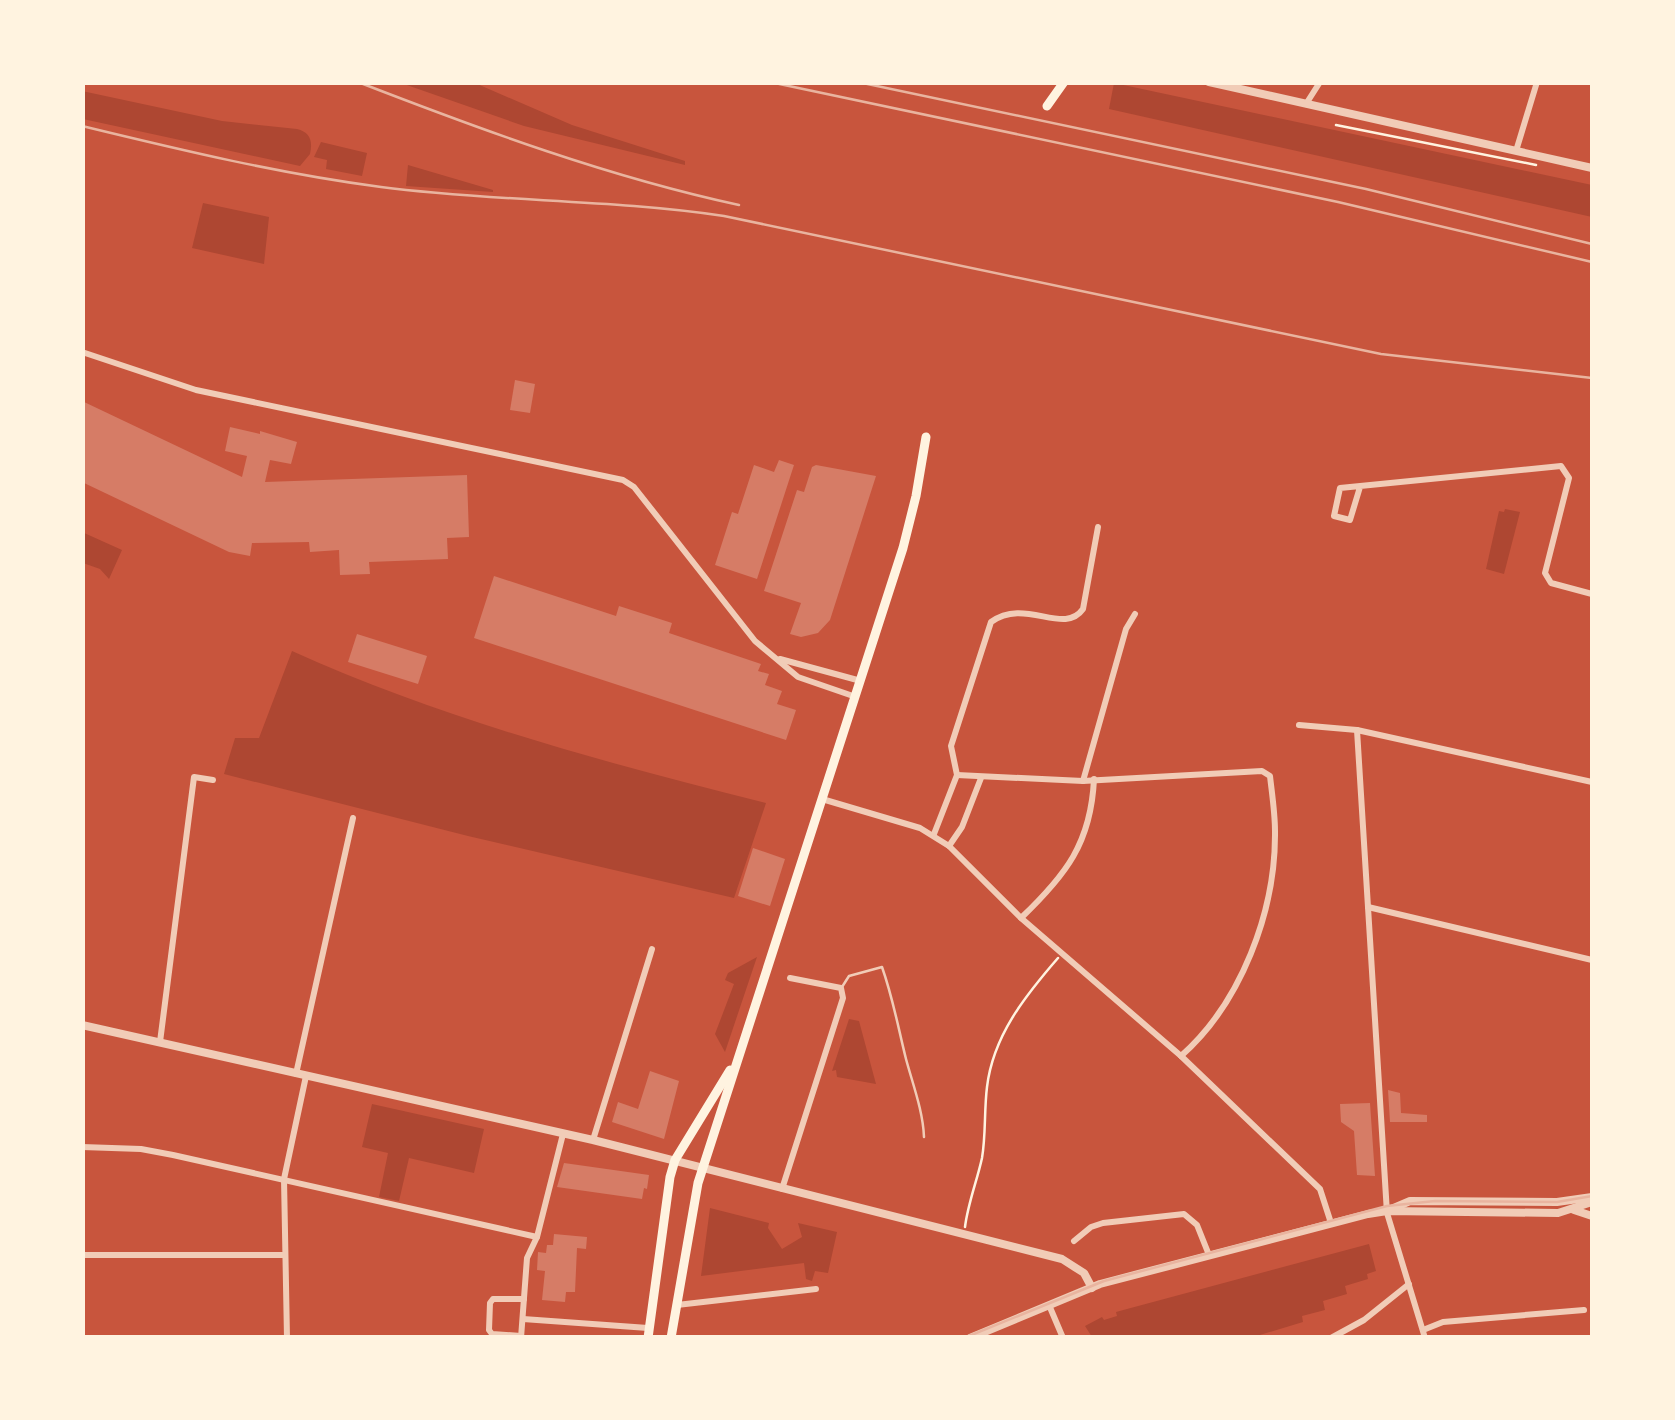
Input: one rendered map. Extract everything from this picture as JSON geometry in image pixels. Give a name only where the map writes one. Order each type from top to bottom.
[{"type":"main road","points":[[1054,82],[1047,106],[1064,82]]},
{"type":"main road","points":[[670,1338],[695,1194],[907,531],[926,437]]},
{"type":"main road","points":[[648,1333],[661,1230],[675,1160],[737,1059]]},
{"type":"street","points":[[1209,82],[1592,168]]},
{"type":"street","points":[[1306,104],[1320,82]]},
{"type":"street","points":[[1516,151],[1537,82]]},
{"type":"street","points":[[82,352],[196,390],[623,480],[634,487],[755,641],[798,678],[856,697]]},
{"type":"street","points":[[1360,487],[1350,520],[1334,516],[1340,488],[1561,466],[1570,478],[1546,579],[1592,594]]},
{"type":"street","points":[[934,834],[958,775],[952,746],[991,622],[1003,613],[1015,611],[1070,620],[1078,616],[1083,610],[1098,527]]},
{"type":"street","points":[[1083,781],[1126,630],[1135,614]]},
{"type":"street","points":[[774,657],[861,681]]},
{"type":"street","points":[[1299,726],[1357,730],[1592,782]]},
{"type":"street","points":[[1357,730],[1387,1211],[1424,1334],[1443,1322],[1584,1310]]},
{"type":"street","points":[[958,775],[1083,781],[1266,772],[1270,776],[1276,830],[1256,937],[1219,1015],[1181,1056]]},
{"type":"street","points":[[160,1042],[194,778],[212,780]]},
{"type":"street","points":[[949,846],[962,827],[980,778]]},
{"type":"street","points":[[1021,918],[1054,886],[1083,839],[1093,804],[1094,779]]},
{"type":"street","points":[[822,799],[934,834],[949,846],[1021,918],[1181,1056],[1320,1189],[1331,1223]]},
{"type":"street","points":[[296,1074],[353,818]]},
{"type":"street","points":[[1368,907],[1592,960]]},
{"type":"street","points":[[593,1140],[652,948]]},
{"type":"street","points":[[782,1189],[843,998],[841,988],[790,978]]},
{"type":"street","points":[[82,1025],[593,1140],[1062,1258],[1084,1274],[1092,1288]]},
{"type":"street","points":[[287,1338],[284,1178],[306,1076]]},
{"type":"street","points":[[524,1299],[490,1302],[492,1334],[520,1337],[524,1299],[527,1258],[537,1237],[564,1134]]},
{"type":"street","points":[[82,1147],[142,1149],[537,1237]]},
{"type":"street","points":[[970,1338],[1092,1288],[1410,1202],[1592,1200]]},
{"type":"street","points":[[1574,1210],[1592,1200]]},
{"type":"street","points":[[1387,1211],[1485,1214],[1574,1210],[1592,1216]]},
{"type":"street","points":[[1074,1241],[1091,1226],[1103,1223],[1184,1214],[1197,1225],[1209,1255]]},
{"type":"street","points":[[82,1255],[285,1255]]},
{"type":"street","points":[[1331,1338],[1364,1320],[1409,1284]]},
{"type":"street","points":[[676,1305],[816,1289]]},
{"type":"street","points":[[1049,1304],[1063,1338]]},
{"type":"street","points":[[522,1318],[648,1333]]},
{"type":"lane","points":[[841,988],[850,976],[882,966],[901,1024],[924,1137]]},
{"type":"path","points":[[1336,126],[1536,166]]},
{"type":"path","points":[[964,1234],[982,1156],[987,1082],[997,1051],[1026,994],[1062,953]]},
{"type":"shaded area","points":[[401,83],[475,83],[572,125],[685,161],[685,165],[524,126]]},
{"type":"shaded area","points":[[1114,83],[1592,185],[1592,217],[1109,109]]},
{"type":"shaded area","points":[[82,91],[222,121],[297,129],[310,138],[310,154],[300,166],[83,119]]},
{"type":"shaded area","points":[[321,142],[367,153],[362,176],[326,169],[327,160],[314,157]]},
{"type":"shaded area","points":[[408,165],[493,190],[493,192],[406,186]]},
{"type":"shaded area","points":[[203,203],[269,217],[264,264],[192,248]]},
{"type":"shaded area","points":[[1499,511],[1520,512],[1504,574],[1486,569]]},
{"type":"shaded area","points":[[82,532],[122,550],[109,579],[100,569],[83,563]]},
{"type":"shaded area","points":[[292,651],[466,718],[766,803],[734,898],[224,774],[235,738],[259,738]]},
{"type":"shaded area","points":[[757,957],[725,1052],[715,1034],[734,984],[725,980],[728,973]]},
{"type":"shaded area","points":[[849,1019],[859,1021],[876,1084],[837,1077],[836,1070],[832,1071]]},
{"type":"shaded area","points":[[372,1104],[484,1129],[474,1173],[409,1158],[399,1201],[379,1197],[388,1153],[362,1147]]},
{"type":"shaded area","points":[[710,1208],[769,1223],[768,1228],[782,1249],[802,1237],[798,1223],[837,1232],[828,1273],[815,1271],[812,1281],[806,1279],[804,1263],[701,1276]]},
{"type":"shaded area","points":[[1369,1244],[1376,1271],[1367,1274],[1368,1279],[1345,1286],[1347,1294],[1323,1301],[1325,1310],[1302,1316],[1303,1322],[1250,1338],[1092,1337],[1085,1326],[1102,1317],[1104,1320],[1117,1316],[1116,1312]]},
{"type":"building","points":[[515,380],[535,384],[530,413],[510,410]]},
{"type":"building","points":[[82,401],[242,477],[247,456],[225,451],[230,427],[297,442],[291,464],[270,460],[265,482],[467,475],[469,537],[447,538],[448,559],[369,562],[370,574],[340,575],[339,550],[310,552],[309,542],[252,543],[250,556],[229,552],[82,482]]},
{"type":"building","points":[[779,460],[794,465],[757,579],[715,565],[732,512],[738,514],[754,465],[774,472]]},
{"type":"building","points":[[816,465],[876,476],[830,620],[818,633],[801,637],[790,634],[801,603],[764,591],[797,490],[804,492]]},
{"type":"building","points":[[494,576],[616,616],[619,606],[672,623],[669,633],[761,664],[758,671],[769,674],[765,685],[782,691],[777,704],[796,710],[786,740],[474,638]]},
{"type":"building","points":[[357,634],[427,656],[418,684],[348,662]]},
{"type":"building","points":[[753,848],[785,859],[770,906],[738,896]]},
{"type":"building","points":[[650,1071],[679,1081],[664,1139],[612,1122],[618,1102],[638,1109]]},
{"type":"building","points":[[1388,1090],[1400,1093],[1401,1113],[1427,1115],[1427,1122],[1390,1122]]},
{"type":"building","points":[[1370,1103],[1375,1176],[1357,1175],[1354,1131],[1341,1122],[1340,1104]]},
{"type":"building","points":[[564,1163],[649,1175],[647,1189],[644,1188],[642,1199],[557,1187]]},
{"type":"building","points":[[554,1234],[587,1237],[586,1249],[577,1248],[575,1292],[566,1292],[565,1302],[542,1300],[545,1271],[537,1270],[538,1252],[546,1253],[547,1245],[553,1245]]},
{"type":"tram line","points":[[964,1338],[1104,1281],[1387,1206],[1435,1201],[1557,1202],[1592,1196]]},
{"type":"railway","points":[[358,82],[594,166],[739,205]]},
{"type":"railway","points":[[770,82],[1338,202],[1592,262]]},
{"type":"railway","points":[[858,82],[1366,189],[1592,244]]},
{"type":"railway","points":[[82,126],[344,182],[724,216],[1381,354],[1592,378]]}]
